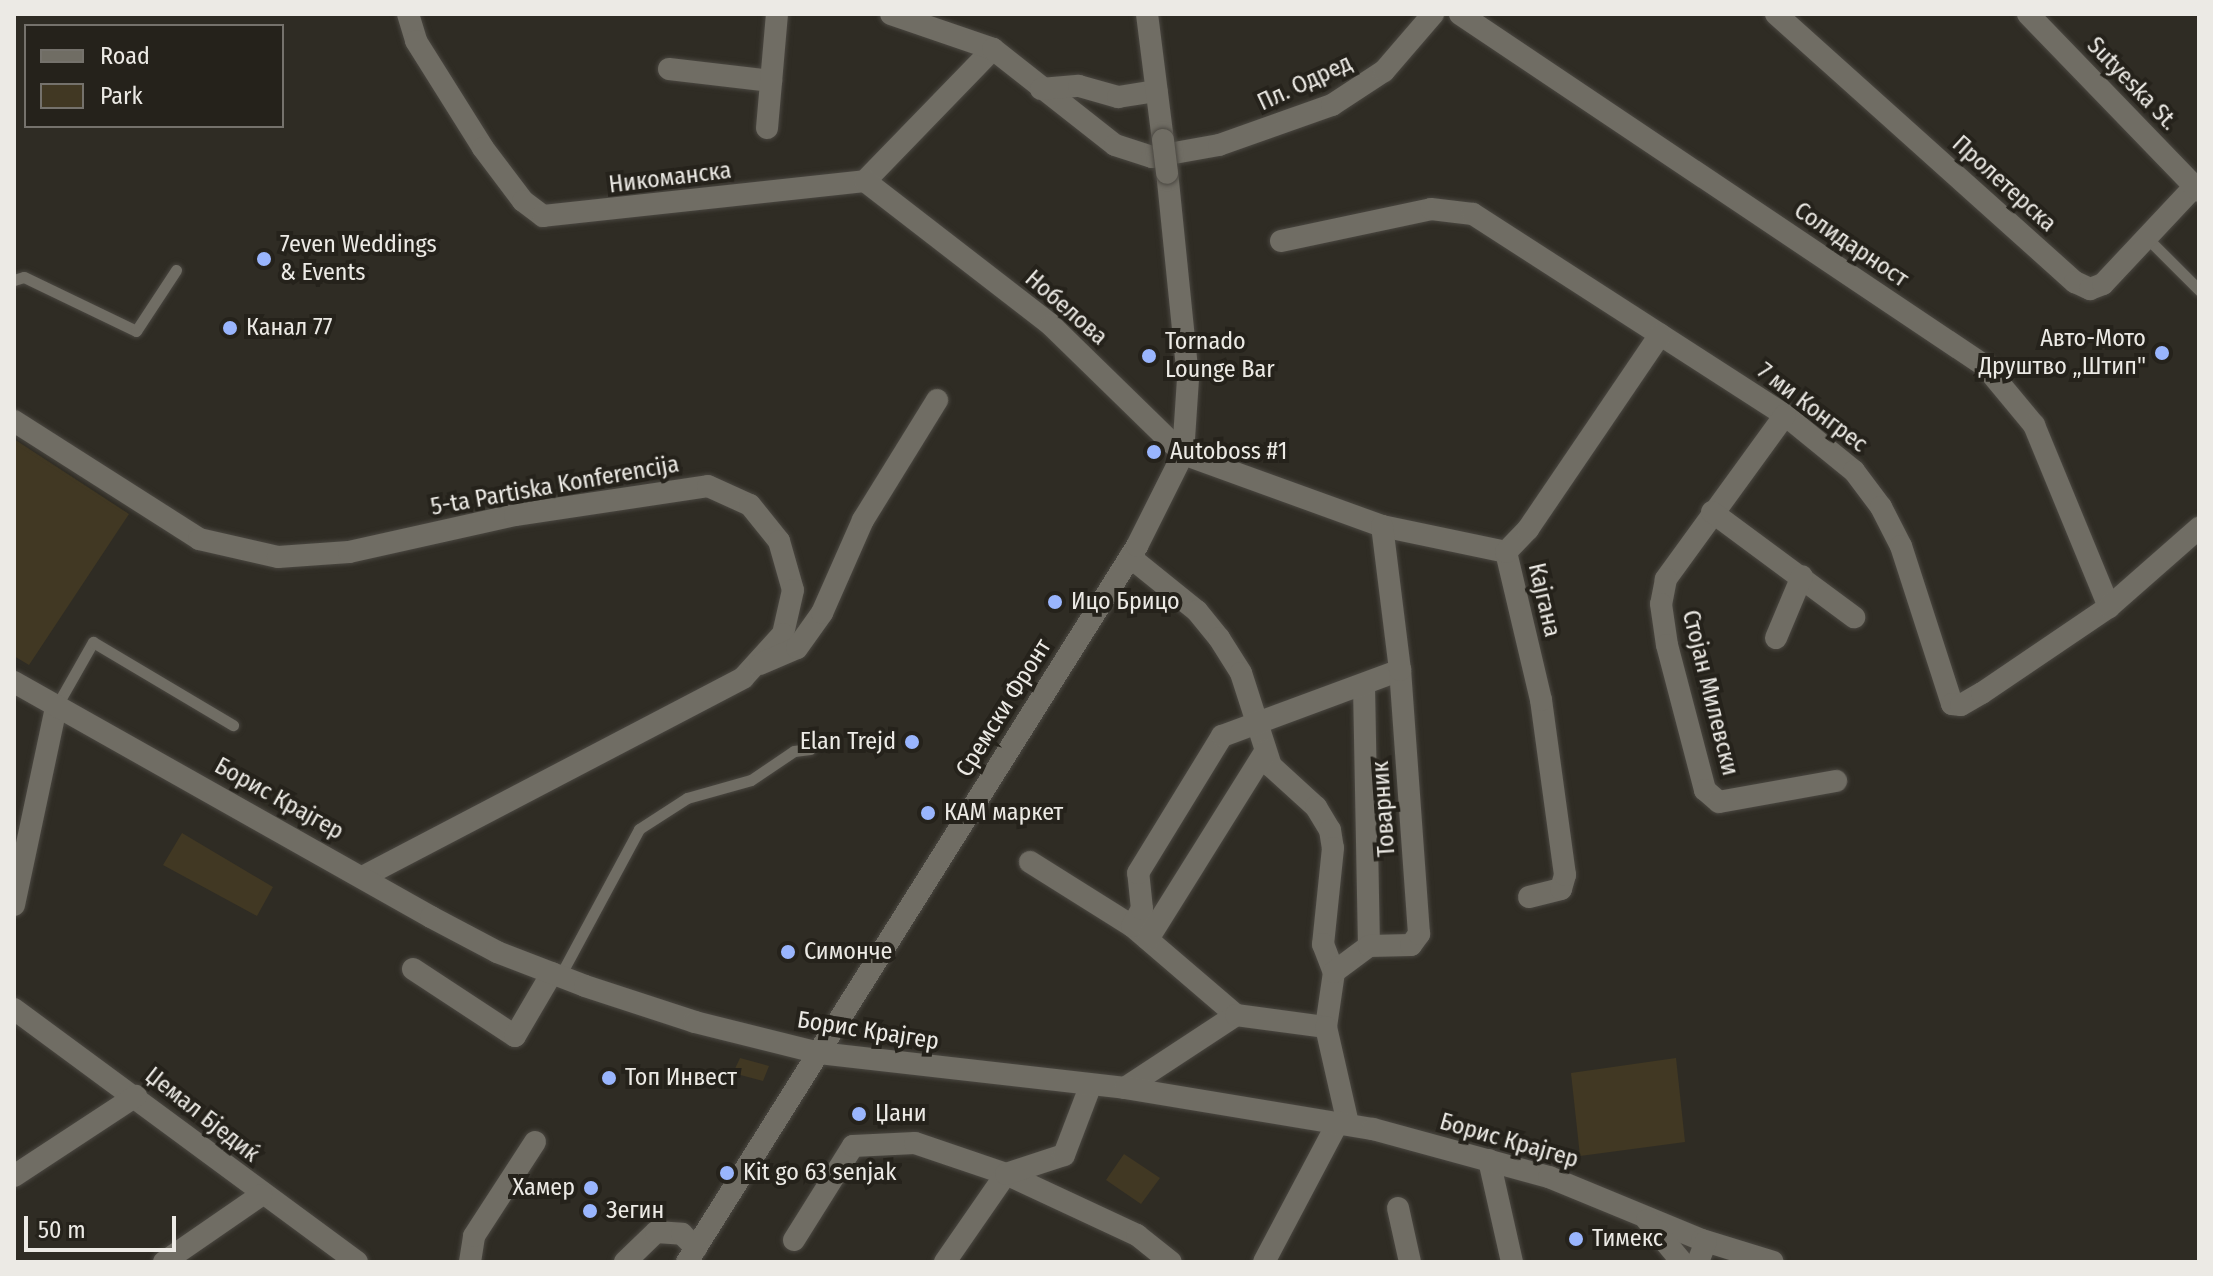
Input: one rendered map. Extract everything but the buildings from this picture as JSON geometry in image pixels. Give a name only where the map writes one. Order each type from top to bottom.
[{"type":"street","name":"Никоманска","points":[[408,14],[416,41],[483,148],[523,201],[543,216],[865,181]]},
{"type":"street","points":[[767,128],[777,14]]},
{"type":"street","points":[[865,181],[993,49],[891,14]]},
{"type":"street","points":[[1041,89],[1079,86],[1118,97],[1157,91],[1147,14]]},
{"type":"street","name":"Пл. Одред","points":[[993,49],[1115,145],[1135,152],[1173,156],[1219,145],[1295,120],[1360,89],[1384,71],[1433,14]]},
{"type":"street","name":"Солидарност","points":[[1460,14],[1985,366],[2034,425],[2109,607]]},
{"type":"street","name":"Пролетерска","points":[[1776,14],[2075,282],[2090,289],[2103,284],[2197,189]]},
{"type":"street","name":"Sutyeska St.","points":[[2028,14],[2197,189]]},
{"type":"street","points":[[669,69],[771,81]]},
{"type":"street","name":"Сремски Фронт","points":[[692,1255],[1130,557],[1183,454],[1188,378],[1157,91]]},
{"type":"street","name":"Нобелова","points":[[865,181],[1051,325],[1183,454],[1382,526],[1506,552]]},
{"type":"street","name":"7 ми Конгрес","points":[[1281,241],[1453,208],[1495,224],[1785,415],[1854,471],[1881,507],[1901,546],[1952,704],[1961,705],[1982,693],[2109,607],[2199,528]]},
{"type":"street","name":"Кајгана","points":[[1529,897],[1561,889],[1565,875],[1541,700],[1506,552],[1528,529],[1660,335]]},
{"type":"street","points":[[755,665],[797,648],[822,613],[863,520],[937,400]]},
{"type":"street","name":"Стојан Милевски","points":[[1785,415],[1666,579],[1661,604],[1677,687],[1705,790],[1719,802],[1737,801],[1836,781]]},
{"type":"street","name":"5-ta Partiska Konferencija","points":[[14,421],[199,539],[278,557],[349,552],[515,515],[708,486],[750,505],[779,541],[793,590],[783,634],[743,678],[364,876]]},
{"type":"street","points":[[1712,512],[1854,617]]},
{"type":"street","name":"Товарник","points":[[1369,946],[1411,945],[1419,934],[1400,670],[1382,526]]},
{"type":"street","points":[[1130,557],[1197,611],[1219,638],[1241,673],[1260,722],[1265,752],[1271,766],[1316,807],[1330,830],[1333,848],[1323,944],[1334,972],[1327,1018],[1343,1123],[1264,1262]]},
{"type":"street","points":[[1776,638],[1802,576]]},
{"type":"street","points":[[1140,932],[1142,909],[1138,873],[1173,809],[1222,736],[1364,686],[1400,670]]},
{"type":"street","name":"Борис Крајгер","points":[[14,682],[497,952],[695,1022],[819,1053],[1090,1087],[1125,1088],[1343,1123],[1549,1177],[1641,1214],[1700,1251],[1768,1261]]},
{"type":"street","points":[[1334,972],[1369,946],[1364,686]]},
{"type":"street","points":[[14,905],[56,707]]},
{"type":"street","points":[[1140,932],[1265,752]]},
{"type":"street","points":[[1030,862],[1140,932],[1236,1015],[1300,1024],[1327,1018]]},
{"type":"street","points":[[413,969],[515,1036],[556,974]]},
{"type":"street","name":"Џемал Бједиќ","points":[[14,1009],[136,1096],[261,1195],[357,1262]]},
{"type":"street","points":[[1125,1088],[1236,1015]]},
{"type":"street","points":[[945,1262],[1006,1174],[1064,1155],[1090,1087]]},
{"type":"street","points":[[14,1176],[136,1096]]},
{"type":"street","points":[[470,1262],[474,1236],[535,1142]]},
{"type":"street","points":[[794,1240],[853,1146],[915,1143],[1006,1174],[1137,1235],[1171,1262]]},
{"type":"street","points":[[1489,1160],[1512,1262]]},
{"type":"street","points":[[164,1262],[261,1195]]},
{"type":"street","points":[[1398,1208],[1410,1262]]},
{"type":"street","points":[[1641,1214],[1682,1262]]},
{"type":"street","points":[[625,1262],[656,1232],[682,1234],[692,1255]]},
{"type":"street","points":[[1717,1262],[1768,1261]]},
{"type":"lane","points":[[2147,238],[2199,290]]},
{"type":"lane","points":[[14,280],[24,277],[136,331],[176,270]]},
{"type":"lane","points":[[56,707],[93,642],[233,725]]},
{"type":"lane","points":[[556,974],[639,829],[687,798],[751,780],[794,751],[810,749]]},
{"type":"green space","points":[[14,439],[129,514],[29,665],[14,656]]},
{"type":"green space","points":[[182,833],[273,887],[257,916],[163,865]]},
{"type":"green space","points":[[740,1058],[769,1066],[763,1081],[733,1073]]},
{"type":"green space","points":[[1676,1058],[1685,1142],[1580,1156],[1571,1073]]},
{"type":"green space","points":[[1124,1154],[1160,1178],[1141,1204],[1106,1180]]},
{"type":"place","name":"7even Weddings & Events","points":[[264,259]]},
{"type":"place","name":"Канал 77","points":[[230,328]]},
{"type":"place","name":"Авто-Мото Друштво „Штип\"","points":[[2162,353]]},
{"type":"place","name":"Tornado Lounge Bar","points":[[1149,356]]},
{"type":"place","name":"Autoboss #1","points":[[1154,452]]},
{"type":"place","name":"Ицо Брицо","points":[[1055,602]]},
{"type":"place","name":"Elan Trejd","points":[[912,742]]},
{"type":"place","name":"КАМ маркет","points":[[928,813]]},
{"type":"place","name":"Симонче","points":[[788,952]]},
{"type":"place","name":"Топ Инвест","points":[[609,1078]]},
{"type":"place","name":"Џани","points":[[859,1114]]},
{"type":"place","name":"Kit go 63 senjak","points":[[727,1173]]},
{"type":"place","name":"Хамер","points":[[591,1188]]},
{"type":"place","name":"Зегин","points":[[590,1211]]},
{"type":"place","name":"Тимекс","points":[[1576,1239]]}]
